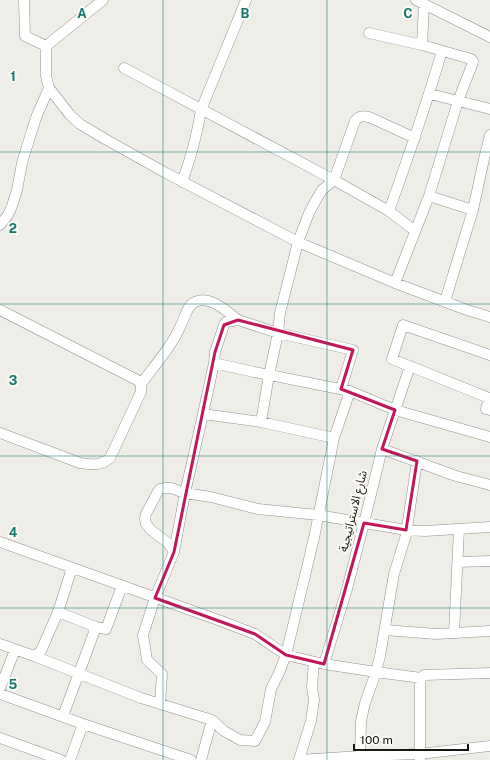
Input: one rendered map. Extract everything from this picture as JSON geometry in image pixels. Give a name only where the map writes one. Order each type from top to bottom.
[{"type":"street","points":[[24,0],[25,36],[46,46]]},
{"type":"street","points":[[46,46],[103,0]]},
{"type":"street","points":[[182,182],[193,147],[201,110],[246,0]]},
{"type":"street","points":[[422,45],[420,2],[490,37]]},
{"type":"street","points":[[369,33],[422,45],[471,59],[472,61],[472,65],[458,101],[429,196],[395,283]]},
{"type":"street","points":[[46,46],[46,76],[49,88],[70,116],[105,140],[298,242],[395,283],[490,317]]},
{"type":"street","points":[[389,210],[430,94],[442,51]]},
{"type":"street","points":[[124,68],[389,210],[415,231]]},
{"type":"street","points":[[0,225],[8,215],[12,206],[28,140],[49,88]]},
{"type":"street","points":[[430,94],[490,109]]},
{"type":"street","points":[[261,422],[278,333],[280,313],[298,242],[309,213],[316,200],[322,190],[334,180],[355,121],[358,117],[369,116],[415,138]]},
{"type":"street","points":[[445,301],[487,160],[490,135]]},
{"type":"street","points":[[429,196],[473,210]]},
{"type":"street","points":[[0,433],[80,463],[91,465],[105,462],[110,458],[141,392],[141,384],[166,351],[191,304],[196,301],[202,300],[213,302],[224,308],[238,320],[278,333],[353,350],[346,390],[286,655],[271,689],[265,722],[255,741],[240,740],[224,731],[212,720],[141,698],[0,644]]},
{"type":"street","points":[[0,310],[137,380],[141,384]]},
{"type":"street","points":[[160,704],[162,674],[147,660],[144,635],[155,598],[174,552],[185,493],[214,363],[215,352],[226,322],[238,320]]},
{"type":"street","points":[[490,355],[403,325],[392,359],[488,398],[486,409],[490,410]]},
{"type":"street","points":[[214,363],[346,390],[395,410],[490,437]]},
{"type":"street","name":"شارع الاستراتيجية","points":[[299,760],[311,721],[314,700],[312,687],[319,663],[347,589],[382,449],[410,366]]},
{"type":"street","points":[[203,414],[261,422],[334,438]]},
{"type":"street","points":[[382,449],[456,476],[490,484]]},
{"type":"street","points":[[360,756],[361,721],[365,703],[380,656],[394,574],[406,530],[416,461]]},
{"type":"street","points":[[174,552],[168,543],[151,530],[146,524],[146,514],[160,489],[171,488],[185,493],[258,509],[318,515],[406,530],[425,531],[490,527]]},
{"type":"street","points":[[454,633],[459,529]]},
{"type":"street","points":[[0,542],[255,634],[286,655],[319,663],[421,678],[424,675],[490,673]]},
{"type":"street","points":[[458,562],[490,561]]},
{"type":"street","points":[[34,656],[41,651],[58,612],[72,568]]},
{"type":"street","points":[[58,612],[106,630],[122,586]]},
{"type":"street","points":[[63,716],[96,627]]},
{"type":"street","points":[[385,630],[436,634],[490,632]]},
{"type":"street","points":[[0,688],[15,650]]},
{"type":"street","points":[[419,757],[421,678]]},
{"type":"street","points":[[0,694],[83,724],[191,760]]},
{"type":"street","points":[[201,760],[212,720]]},
{"type":"street","points":[[70,760],[83,724]]},
{"type":"street","points":[[0,738],[61,760]]},
{"type":"street","points":[[299,760],[360,756],[419,757],[490,746]]},
{"type":"highlighted area","points":[[238,320],[353,350],[341,389],[395,410],[382,449],[417,461],[406,530],[364,523],[324,664],[286,655],[255,634],[155,598],[174,552],[215,352],[224,325]]}]
